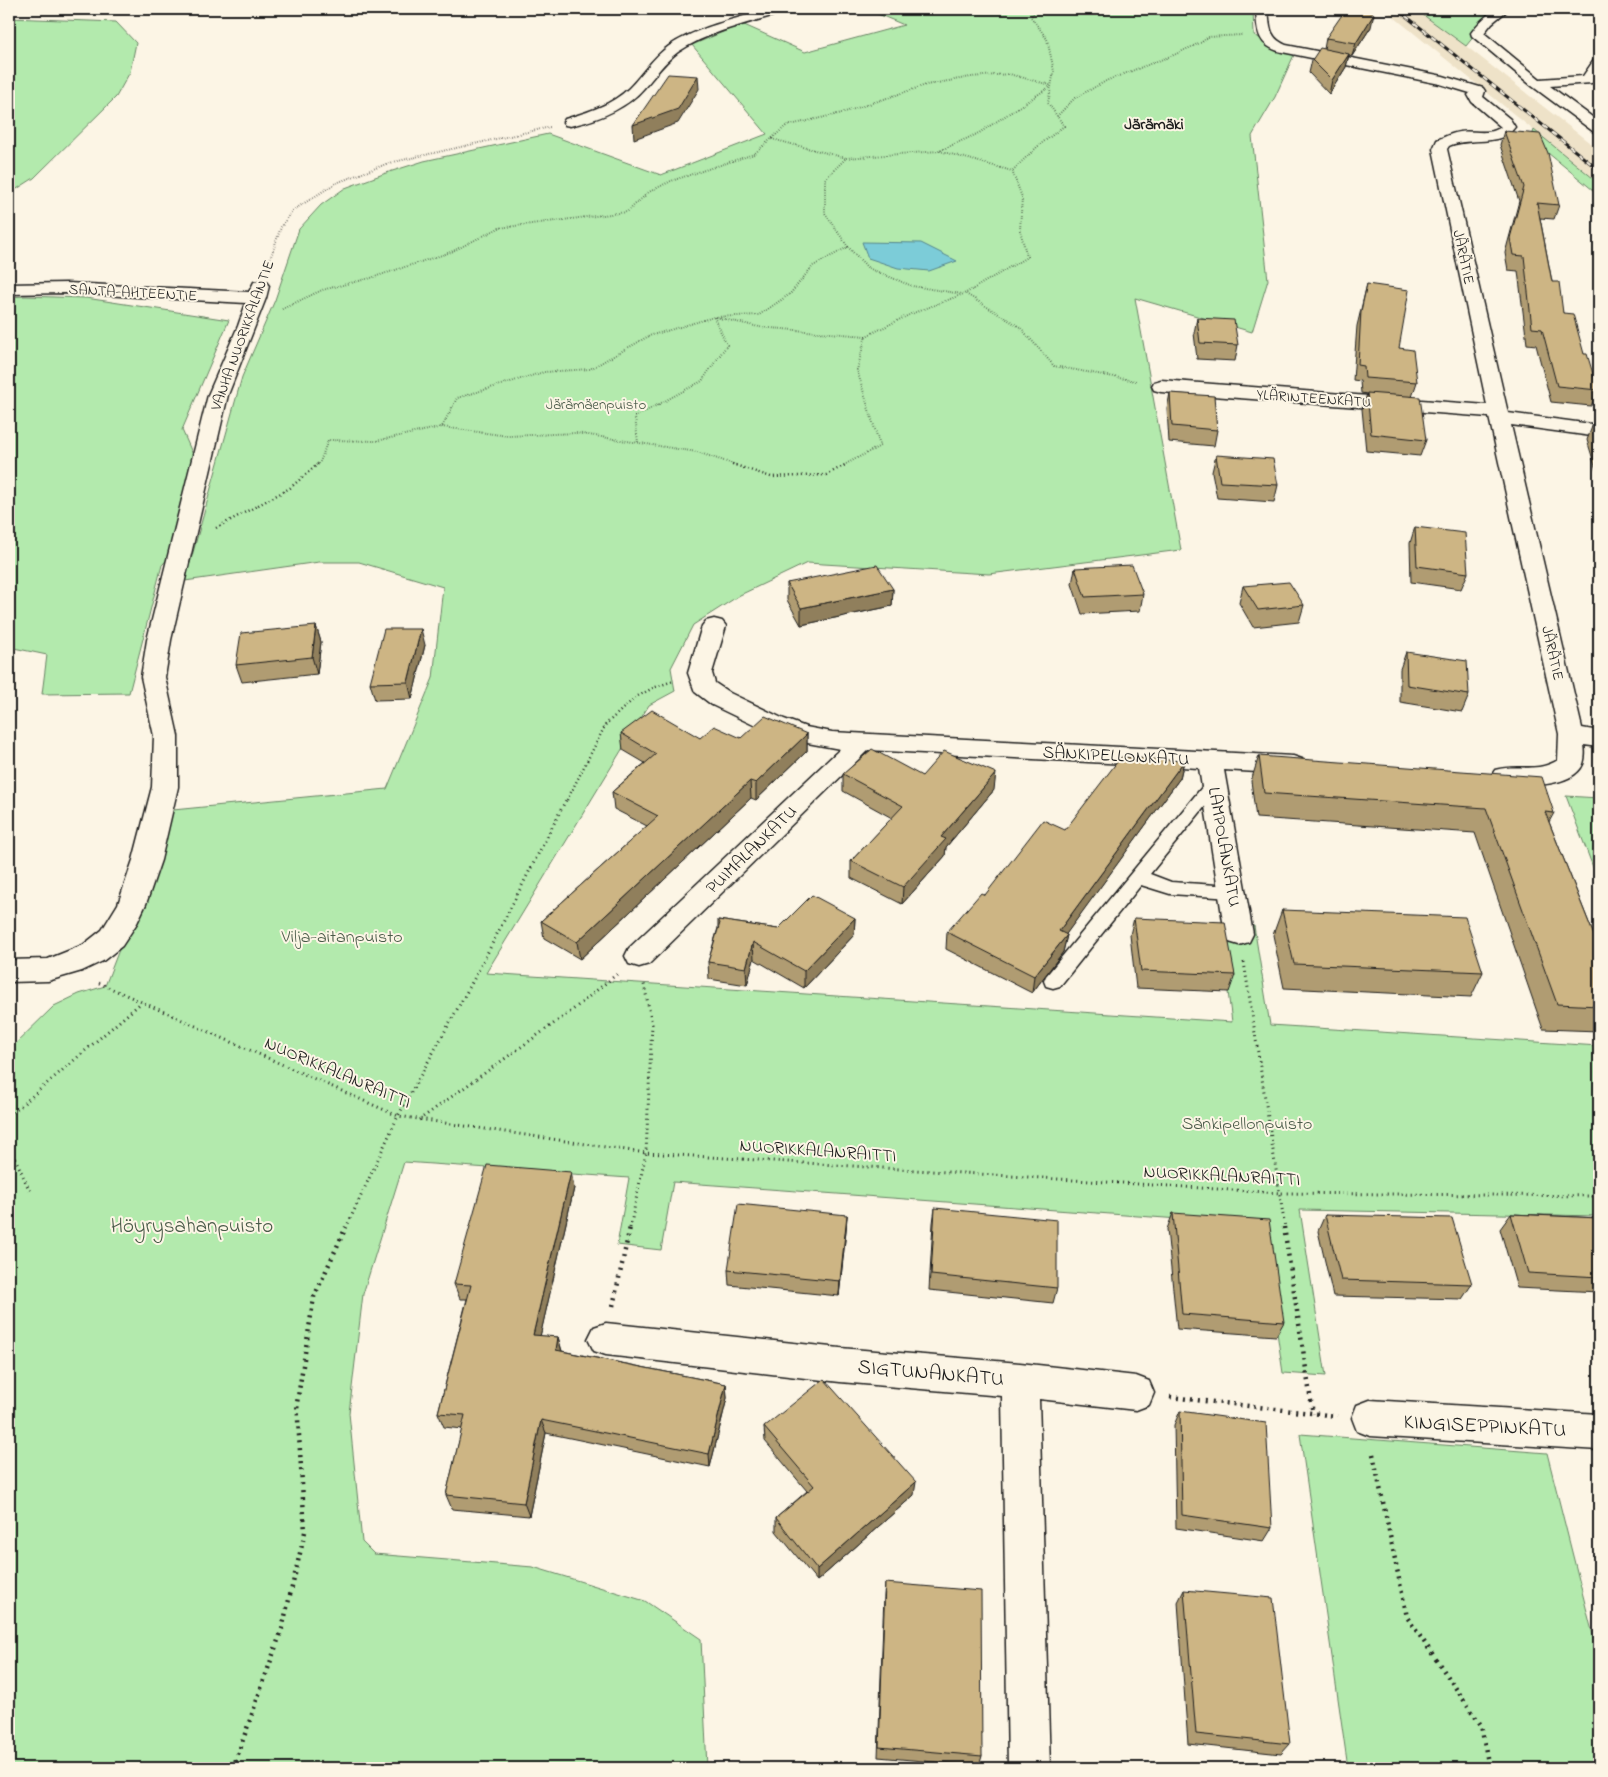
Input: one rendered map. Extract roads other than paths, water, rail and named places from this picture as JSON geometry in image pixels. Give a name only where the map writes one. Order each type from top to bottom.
[{"type":"street","points":[[570,122],[599,112],[627,98],[660,61],[672,50],[689,40],[781,9]]},
{"type":"street","name":"JÄRÄTIE","points":[[1262,9],[1264,34],[1273,44],[1282,48],[1443,80],[1478,91],[1475,95],[1477,99],[1505,122],[1508,127],[1506,132],[1498,135],[1451,138],[1442,143],[1440,148],[1498,415],[1571,734]]},
{"type":"street","points":[[1502,9],[1488,20],[1477,33],[1537,83],[1599,129]]},
{"type":"street","points":[[1537,83],[1587,80],[1599,63]]},
{"type":"street","name":"SANTA-AHTEENTIE","points":[[9,288],[258,292]]},
{"type":"street","name":"VANHA NUORIKKALANTIE","points":[[9,971],[48,970],[72,963],[93,953],[112,938],[123,923],[132,904],[147,860],[165,787],[166,736],[153,677],[159,640],[218,395],[247,326],[258,292]]},
{"type":"street","name":"YLÄRINTEENKATU","points":[[1161,386],[1498,415],[1599,431]]},
{"type":"street","name":"SÄNKIPELLONKATU","points":[[714,626],[700,673],[704,687],[721,699],[775,725],[812,736],[832,740],[863,741],[1212,772],[1318,766]]},
{"type":"street","points":[[1485,775],[1537,787],[1570,764],[1572,751],[1571,734],[1599,739]]},
{"type":"street","name":"PUIMALANKATU","points":[[639,956],[863,741]]},
{"type":"street","name":"LAMPOLANKATU","points":[[1212,772],[1240,934]]},
{"type":"street","name":"SIGTUNANKATU","points":[[606,1339],[840,1365],[1020,1380],[1028,1768]]},
{"type":"street","points":[[1020,1380],[1136,1393]]},
{"type":"street","name":"KINGISEPPINKATU","points":[[1370,1418],[1599,1432]]},
{"type":"lane","points":[[1053,981],[1138,877],[1212,772]]},
{"type":"lane","points":[[1138,877],[1170,888],[1232,892]]},
{"type":"water","points":[[862,242],[921,243],[957,261],[929,271],[898,268],[868,258]]},
{"type":"railway","points":[[1397,9],[1599,170]]},
{"type":"district","name":"Järämäki","points":[[1154,123]]},
{"type":"park label","name":"Järämäenpuisto","points":[[596,404]]},
{"type":"park label","name":"Vilja-aitanpuisto","points":[[342,936]]},
{"type":"park label","name":"Sänkipellonpuisto","points":[[1247,1123]]},
{"type":"park label","name":"Höyrysahanpuisto","points":[[192,1225]]}]
